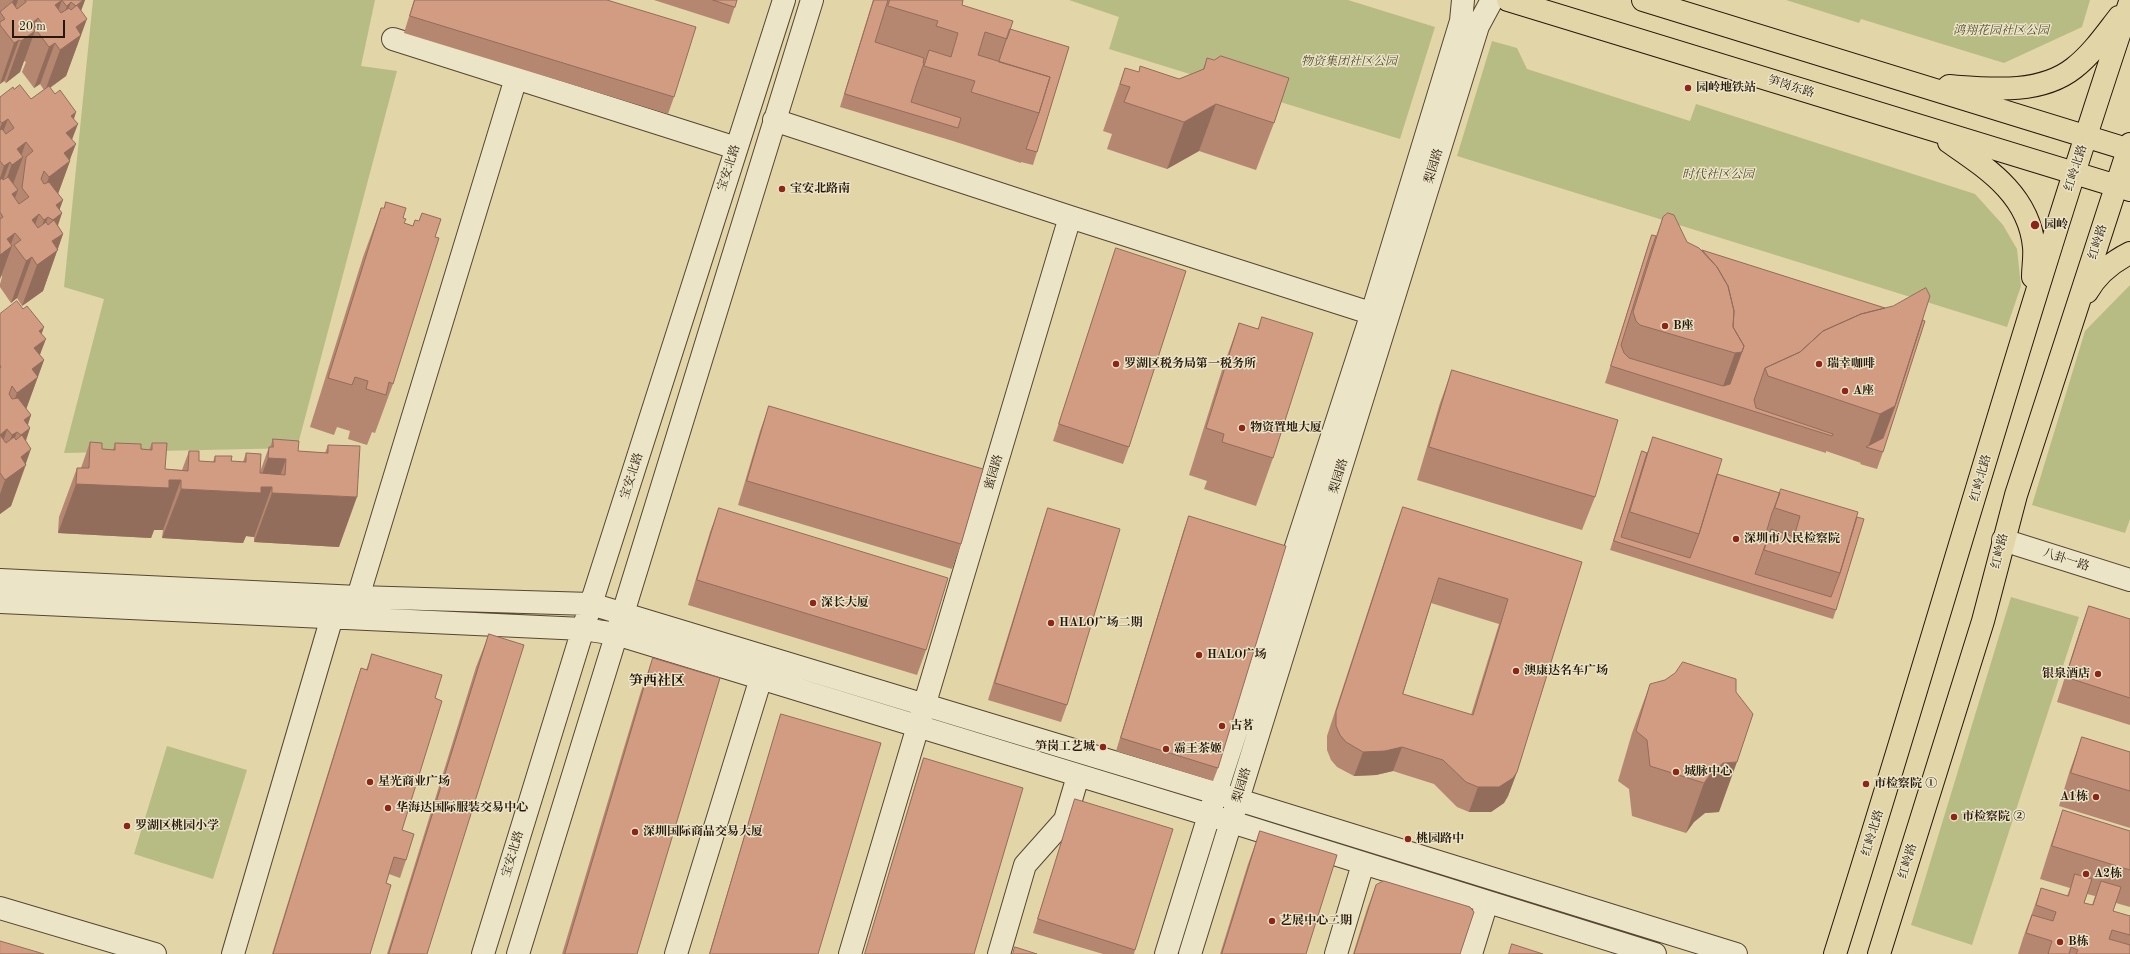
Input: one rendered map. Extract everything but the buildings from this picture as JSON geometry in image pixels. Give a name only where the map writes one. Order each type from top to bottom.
[{"type":"main road","name":"笋岗东路","points":[[1508,0],[1932,130],[2075,172],[2123,188]]},
{"type":"main road","points":[[1643,0],[2086,137],[2129,148]]},
{"type":"main road","points":[[1914,83],[1975,88],[2018,88],[2039,85],[2074,69],[2096,47],[2130,2]]},
{"type":"main road","name":"红岭北路","points":[[1835,954],[1938,621],[2031,310],[2130,2]]},
{"type":"main road","points":[[1932,130],[1989,170],[2017,198],[2026,214],[2032,230],[2035,248],[2031,310]]},
{"type":"main road","name":"红岭路","points":[[1879,954],[1983,621],[2003,540],[2071,321],[2123,188],[2129,148]]},
{"type":"main road","points":[[2071,321],[2092,282],[2112,263],[2130,252]]},
{"type":"street","name":"宝安北路","points":[[483,954],[583,628],[784,0]]},
{"type":"street","points":[[518,954],[812,0]]},
{"type":"street","name":"梨园路","points":[[1190,954],[1231,822],[1379,316],[1462,21],[1463,0]]},
{"type":"street","name":"梨园路","points":[[1166,954],[1216,793],[1478,26],[1492,0]]},
{"type":"street","points":[[393,39],[736,148]]},
{"type":"street","points":[[358,597],[516,78]]},
{"type":"street","points":[[774,120],[1379,316]]},
{"type":"street","name":"蜜园路","points":[[850,954],[1070,217]]},
{"type":"street","name":"八卦一路","points":[[2003,540],[2130,580]]},
{"type":"street","points":[[0,580],[358,597],[591,604],[1216,793],[1736,954]]},
{"type":"street","points":[[0,602],[583,628],[616,634],[1209,815],[1487,902],[1607,947],[1655,954]]},
{"type":"street","points":[[233,954],[332,617]]},
{"type":"street","points":[[676,954],[761,678]]},
{"type":"street","points":[[999,954],[1025,865],[1065,820],[1078,776]]},
{"type":"street","points":[[1336,954],[1363,864]]},
{"type":"street","points":[[1471,954],[1487,902]]},
{"type":"street","points":[[0,908],[155,954]]},
{"type":"green space","points":[[93,0],[375,0],[361,66],[397,71],[297,448],[64,453],[104,299],[64,287]]},
{"type":"green space","name":"物资集团社区公园","points":[[1069,0],[1348,0],[1435,27],[1400,139],[1109,49],[1119,17]]},
{"type":"green space","name":"鸿翔花园社区公园","points":[[1786,0],[2090,0],[2082,27],[2004,63],[1861,19],[1859,23]]},
{"type":"green space","name":"时代社区公园","points":[[1492,41],[1517,48],[1527,69],[1690,121],[1696,104],[1975,194],[2003,225],[2017,249],[2021,286],[2007,327],[1457,156]]},
{"type":"green space","points":[[2130,285],[2130,519],[2125,533],[2032,505],[2085,331]]},
{"type":"green space","points":[[2011,597],[2079,617],[1972,945],[1911,925]]},
{"type":"green space","points":[[167,746],[247,770],[213,879],[134,854]]},
{"type":"place","name":"园岭地铁站","points":[[1688,88]]},
{"type":"place","name":"宝安北路南","points":[[782,189]]},
{"type":"place","name":"园岭","points":[[2035,225]]},
{"type":"place","name":"B座","points":[[1665,326]]},
{"type":"place","name":"罗湖区税务局第一税务所","points":[[1116,364]]},
{"type":"place","name":"瑞幸咖啡","points":[[1819,364]]},
{"type":"place","name":"A座","points":[[1845,391]]},
{"type":"place","name":"物资置地大厦","points":[[1242,428]]},
{"type":"place","name":"深圳市人民检察院","points":[[1736,539]]},
{"type":"place","name":"深长大厦","points":[[813,603]]},
{"type":"place","name":"HALO广场二期","points":[[1051,623]]},
{"type":"place","name":"HALO广场","points":[[1199,655]]},
{"type":"place","name":"澳康达名车广场","points":[[1516,671]]},
{"type":"place","name":"银泉酒店","points":[[2098,674]]},
{"type":"place","name":"古茗","points":[[1222,726]]},
{"type":"place","name":"笋岗工艺城","points":[[1103,747]]},
{"type":"place","name":"霸王茶姬","points":[[1166,749]]},
{"type":"place","name":"城脉中心","points":[[1676,772]]},
{"type":"place","name":"星光商业广场","points":[[370,782]]},
{"type":"place","name":"市检察院 ①","points":[[1866,784]]},
{"type":"place","name":"A1栋","points":[[2096,797]]},
{"type":"place","name":"华海达国际服装交易中心","points":[[388,808]]},
{"type":"place","name":"市检察院 ②","points":[[1954,817]]},
{"type":"place","name":"罗湖区桃园小学","points":[[127,826]]},
{"type":"place","name":"深圳国际商品交易大厦","points":[[635,832]]},
{"type":"place","name":"桃园路中","points":[[1408,839]]},
{"type":"place","name":"A2栋","points":[[2086,874]]},
{"type":"place","name":"艺展中心二期","points":[[1272,921]]},
{"type":"place","name":"B栋","points":[[2060,942]]},
{"type":"district","name":"笋西社区","points":[[657,681]]}]
